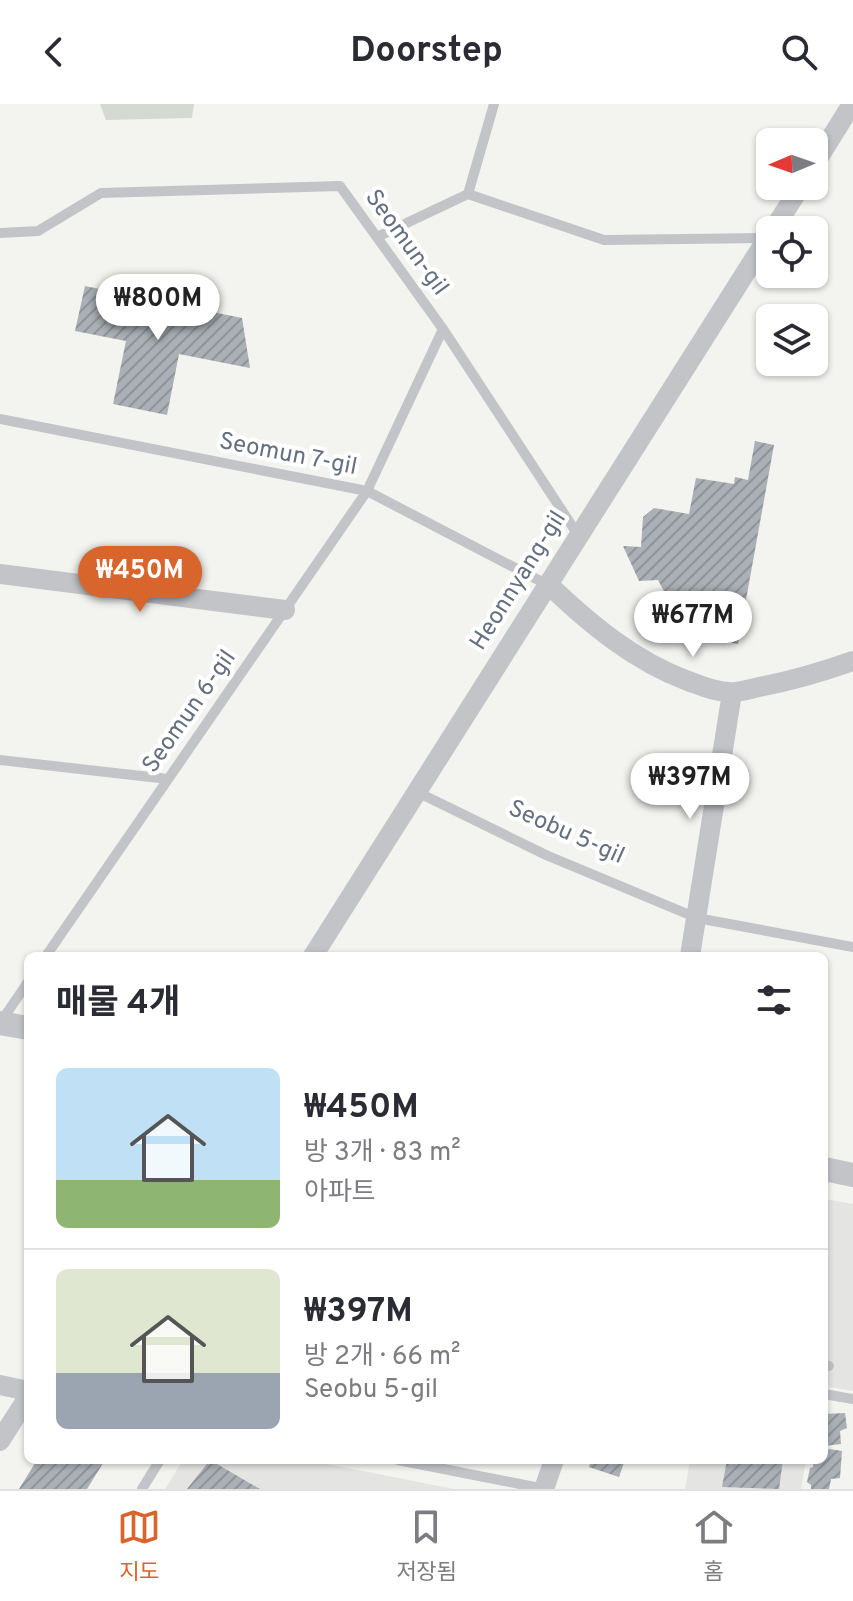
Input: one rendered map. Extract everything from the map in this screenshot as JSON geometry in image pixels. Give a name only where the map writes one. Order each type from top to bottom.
[{"type":"street","points":[[828,143],[852,104]]},
{"type":"street","name":"Heonnyang-gil","points":[[316,952],[756,256]]},
{"type":"street","points":[[0,574],[285,610]]},
{"type":"street","points":[[549,585],[579,614],[657,669],[713,690],[732,693],[808,677],[853,661]]},
{"type":"street","points":[[691,952],[732,693]]},
{"type":"street","points":[[0,1023],[24,1027]]},
{"type":"street","points":[[828,1170],[853,1175]]},
{"type":"street","points":[[0,1385],[24,1390]]},
{"type":"street","points":[[0,1441],[24,1403]]},
{"type":"street","points":[[545,1489],[553,1464]]},
{"type":"lane","points":[[468,194],[494,104]]},
{"type":"lane","name":"Seomun-gil","points":[[0,233],[38,231],[101,193],[340,186],[443,329],[578,535]]},
{"type":"lane","points":[[377,237],[468,194],[604,240],[756,235]]},
{"type":"lane","name":"Seomun 6-gil","points":[[49,952],[367,491],[443,329]]},
{"type":"lane","name":"Seomun 7-gil","points":[[0,419],[367,491],[549,585]]},
{"type":"lane","points":[[0,760],[168,779]]},
{"type":"lane","name":"Seobu 5-gil","points":[[416,792],[546,855],[697,918],[853,947]]},
{"type":"lane","points":[[0,1023],[24,988]]},
{"type":"lane","points":[[828,1395],[853,1399]]},
{"type":"lane","points":[[142,1489],[158,1464]]},
{"type":"lane","points":[[418,1464],[545,1489]]},
{"type":"shaded area","points":[[100,104],[194,104],[192,118],[106,120]]},
{"type":"shaded area","points":[[828,1200],[853,1204],[853,1391],[828,1387]]},
{"type":"shaded area","points":[[181,1464],[327,1464],[454,1489],[165,1489]]},
{"type":"shaded area","points":[[689,1464],[805,1464],[801,1489],[685,1489]]},
{"type":"building","points":[[85,286],[242,318],[250,368],[179,354],[167,415],[113,404],[126,341],[75,331]]},
{"type":"building","points":[[755,441],[774,445],[738,644],[687,635],[658,580],[639,581],[623,546],[641,547],[643,517],[654,508],[689,514],[696,478],[734,484],[735,477],[748,480]]},
{"type":"building","points":[[845,1413],[847,1428],[840,1431],[841,1444],[828,1446],[828,1414]]},
{"type":"building","points":[[828,1450],[842,1451],[840,1478],[831,1479],[829,1489],[811,1489],[807,1482],[810,1468],[813,1464],[828,1464]]},
{"type":"building","points":[[35,1464],[103,1464],[87,1489],[19,1489]]},
{"type":"building","points":[[207,1464],[217,1464],[260,1489],[187,1489]]},
{"type":"building","points":[[590,1464],[624,1464],[619,1477],[589,1467]]},
{"type":"building","points":[[726,1464],[782,1464],[779,1489],[722,1487]]}]
